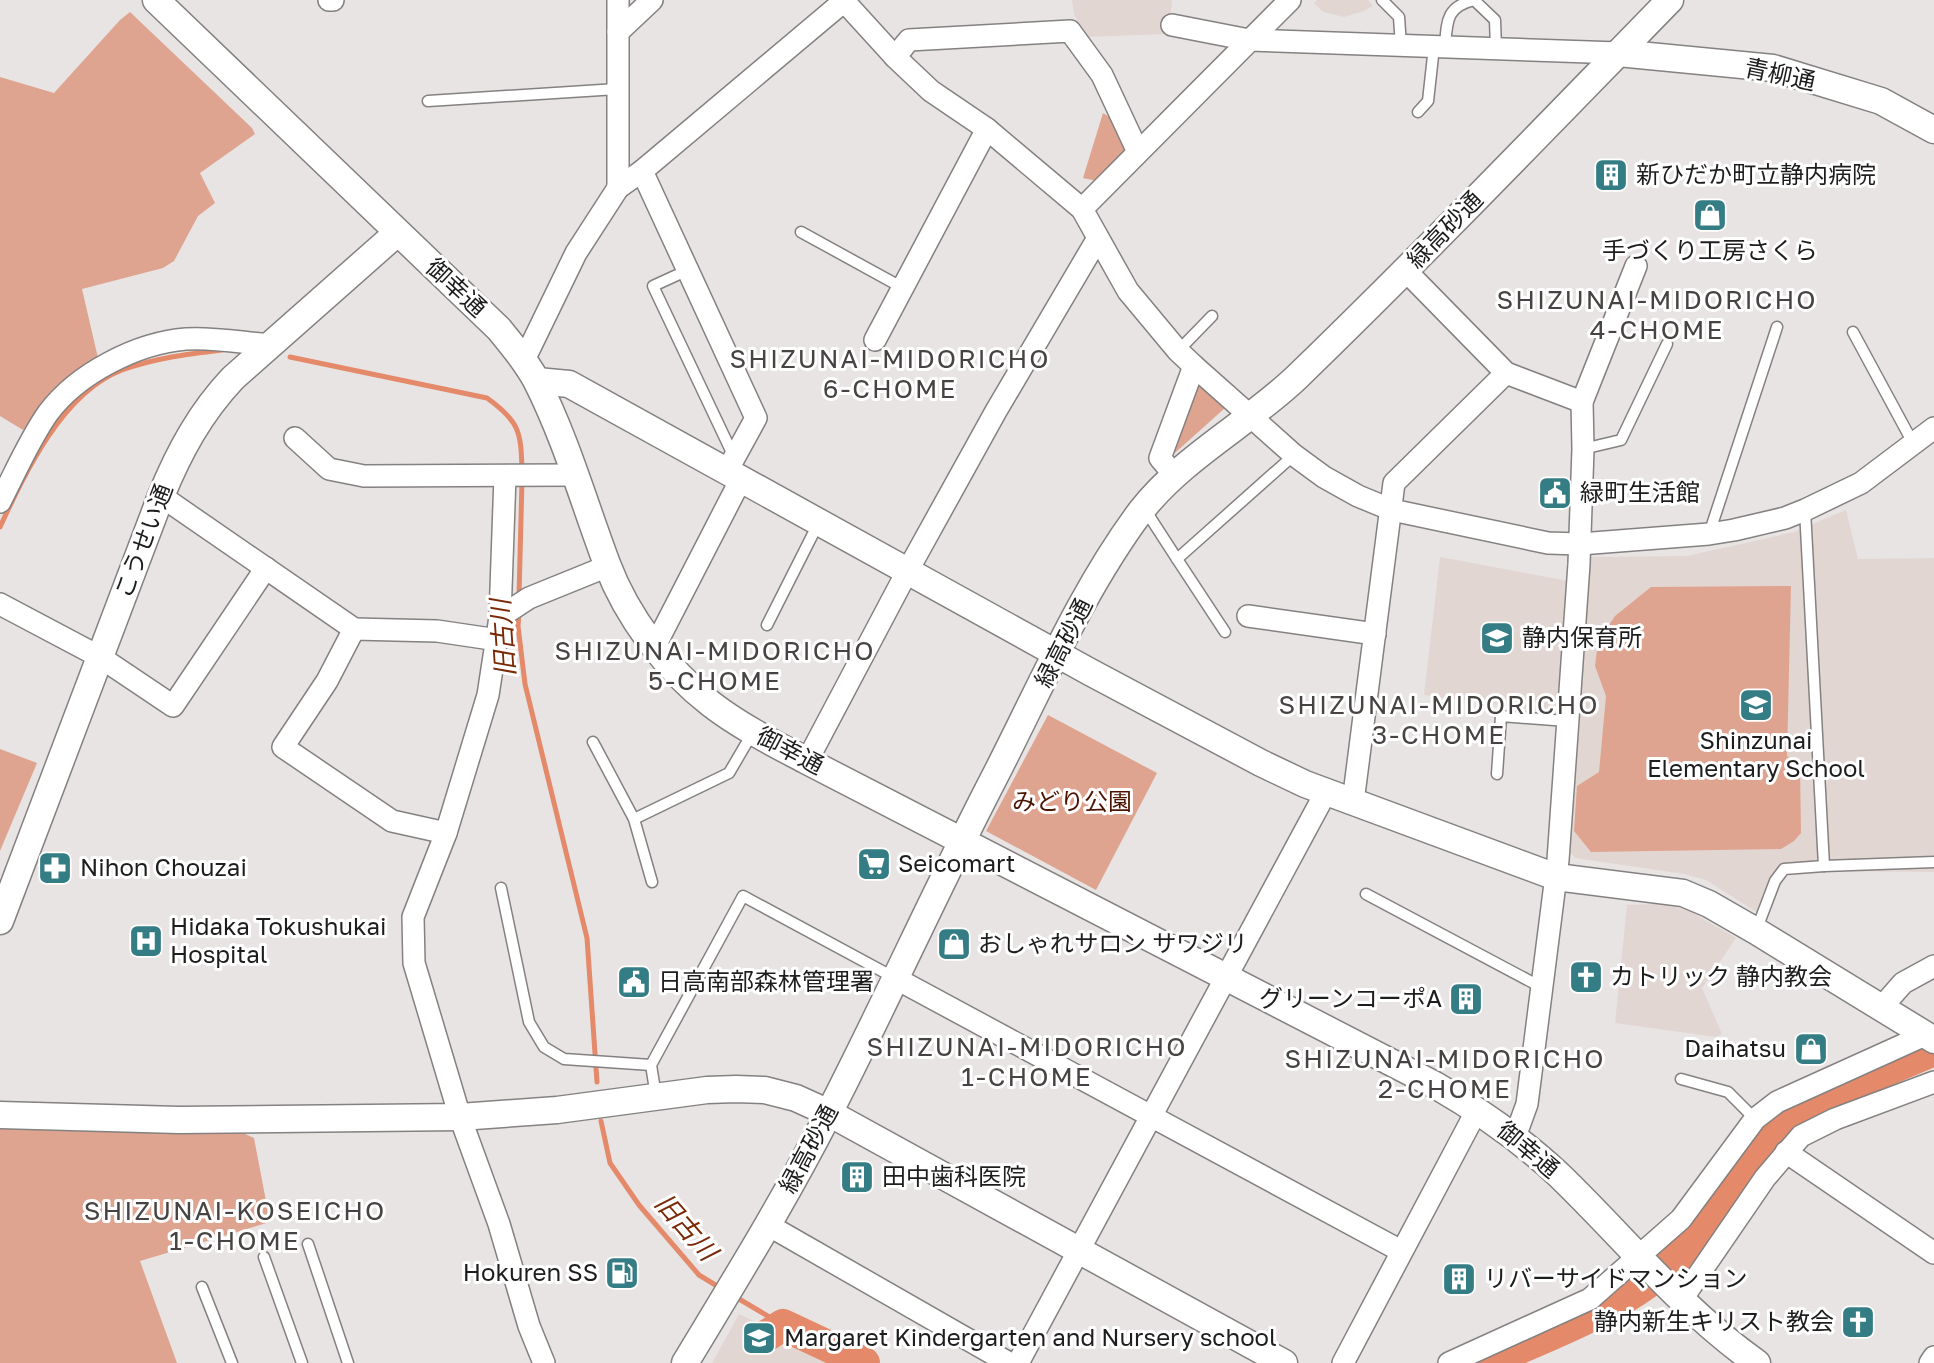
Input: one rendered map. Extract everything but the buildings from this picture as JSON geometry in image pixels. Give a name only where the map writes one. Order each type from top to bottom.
[{"type":"street","name":"御幸通","points":[[156,0],[499,329],[530,370],[576,475],[608,566],[628,606],[655,646],[711,704],[753,732],[807,761],[1435,1085],[1477,1110],[1515,1137],[1559,1175],[1678,1296]]},
{"type":"street","points":[[618,0],[618,188]]},
{"type":"street","points":[[618,32],[652,0]]},
{"type":"street","points":[[1082,209],[1138,152],[1181,115],[1249,40],[1290,0]]},
{"type":"street","name":"緑高砂通","points":[[685,1363],[768,1225],[829,1113],[961,841],[1057,654],[1106,562],[1144,507],[1175,476],[1292,382],[1671,0]]},
{"type":"street","points":[[1930,1038],[1756,931],[1709,904],[1683,893],[1556,877],[1326,792],[1261,763],[819,522],[734,469],[569,384],[530,370],[576,253],[618,188],[642,171],[843,1],[931,91],[987,130],[1082,209],[1128,290],[1186,359],[1294,455],[1335,484],[1392,510],[1536,541],[1580,544],[1709,534],[1758,525],[1805,510],[1861,483],[1934,428]]},
{"type":"street","points":[[1172,25],[1249,40],[1618,53]]},
{"type":"street","points":[[895,57],[909,40],[1070,31],[1102,75],[1138,152]]},
{"type":"street","name":"青柳通","points":[[1618,53],[1773,68],[1881,101],[1934,130]]},
{"type":"street","points":[[875,340],[987,130]]},
{"type":"street","points":[[642,171],[755,418],[655,646]]},
{"type":"street","name":"こうせい通","points":[[0,921],[161,496],[186,440],[201,416],[233,378],[397,233]]},
{"type":"street","points":[[807,761],[1002,399],[1098,238]]},
{"type":"street","points":[[1515,1137],[1527,1104],[1556,877],[1580,544],[1582,402],[1636,266]]},
{"type":"street","points":[[1405,270],[1506,373],[1582,402]]},
{"type":"street","points":[[0,502],[48,412],[73,388],[112,359],[144,348],[186,339],[271,345]]},
{"type":"street","points":[[1175,476],[1160,458],[1186,359]]},
{"type":"street","points":[[1353,802],[1394,483],[1506,373]]},
{"type":"street","points":[[295,438],[329,469],[364,476],[576,475]]},
{"type":"street","points":[[513,476],[509,611],[498,640],[488,695],[446,834],[413,916],[414,963],[460,1117],[499,1224],[529,1326],[544,1363]]},
{"type":"street","points":[[161,496],[354,629],[437,631],[498,640]]},
{"type":"street","points":[[509,611],[529,597],[608,566]]},
{"type":"street","points":[[0,604],[100,657],[173,706],[266,568]]},
{"type":"street","points":[[1248,616],[1375,634]]},
{"type":"street","points":[[354,629],[327,681],[283,747],[392,821],[446,834]]},
{"type":"street","points":[[1018,1363],[1326,792]]},
{"type":"street","points":[[1881,1008],[1903,983],[1934,966]]},
{"type":"street","points":[[895,978],[1401,1251]]},
{"type":"street","points":[[1449,1363],[1590,1299],[1643,1260],[1681,1219],[1755,1119],[1777,1102],[1930,1038]]},
{"type":"street","points":[[1756,1363],[1707,1324],[1678,1296],[1765,1178],[1801,1136],[1836,1119],[1934,1082]]},
{"type":"street","points":[[0,1115],[179,1120],[460,1117],[547,1111],[707,1090],[765,1090],[796,1098],[829,1113],[1284,1363]]},
{"type":"street","points":[[1342,1363],[1477,1110]]},
{"type":"street","points":[[1786,1152],[1934,1253]]},
{"type":"street","points":[[768,1225],[1009,1363]]},
{"type":"street","points":[[1930,1363],[1934,1357]]},
{"type":"lane","points":[[1382,0],[1399,17],[1401,46]]},
{"type":"lane","points":[[1418,112],[1428,101],[1448,18],[1459,4],[1474,0],[1494,20],[1496,49]]},
{"type":"lane","points":[[428,100],[617,89]]},
{"type":"lane","points":[[801,232],[902,288]]},
{"type":"lane","points":[[688,270],[653,286],[734,469]]},
{"type":"lane","points":[[1186,359],[1212,316]]},
{"type":"lane","points":[[1709,534],[1777,327]]},
{"type":"lane","points":[[1853,332],[1913,443]]},
{"type":"lane","points":[[1583,449],[1621,440],[1667,344]]},
{"type":"lane","points":[[1177,559],[1294,455]]},
{"type":"lane","points":[[1144,507],[1225,632]]},
{"type":"lane","points":[[1805,510],[1824,866]]},
{"type":"lane","points":[[767,625],[819,522]]},
{"type":"lane","points":[[1497,774],[1501,716],[1567,721]]},
{"type":"lane","points":[[634,819],[729,773],[753,732]]},
{"type":"lane","points":[[593,742],[634,819],[652,882]]},
{"type":"lane","points":[[1756,931],[1775,881],[1784,869],[1934,862]]},
{"type":"lane","points":[[500,888],[528,1022],[544,1047],[564,1059],[651,1065]]},
{"type":"lane","points":[[1366,894],[1541,987]]},
{"type":"lane","points":[[656,1096],[651,1065],[743,896],[895,978]]},
{"type":"lane","points":[[1681,1079],[1728,1092],[1755,1119]]},
{"type":"lane","points":[[308,1244],[348,1363]]},
{"type":"lane","points":[[264,1257],[302,1363]]},
{"type":"lane","points":[[202,1287],[232,1363]]},
{"type":"shaded area","points":[[1072,0],[1172,0],[1169,34],[1085,37],[1074,14]]},
{"type":"shaded area","points":[[1317,0],[1368,0],[1373,6],[1344,17],[1323,12],[1314,3]]},
{"type":"shaded area","name":"Shinzunai Elementary School","points":[[1846,510],[1858,559],[1934,558],[1934,872],[1807,871],[1782,876],[1764,917],[1706,880],[1684,874],[1575,858],[1568,850],[1589,557],[1687,556],[1794,532]]},
{"type":"shaded area","name":"静内保育所","points":[[1440,557],[1569,581],[1558,713],[1424,695]]},
{"type":"shaded area","points":[[1654,904],[1691,912],[1736,938],[1702,988],[1722,1034],[1716,1037],[1615,1023],[1627,905]]},
{"type":"shaded area","name":"Margaret Kindergarten and Nursery school","points":[[739,1314],[844,1363],[712,1363]]},
{"type":"green space","points":[[130,12],[252,128],[255,134],[200,173],[215,203],[198,216],[174,261],[163,268],[82,289],[98,358],[59,385],[23,430],[0,416],[0,77],[54,93]]},
{"type":"green space","points":[[1103,113],[1111,118],[1127,150],[1097,181],[1083,178]]},
{"type":"green space","points":[[1197,381],[1225,408],[1167,460]]},
{"type":"green space","points":[[1791,586],[1787,756],[1797,761],[1800,768],[1801,833],[1781,849],[1591,852],[1574,831],[1577,786],[1599,772],[1606,696],[1595,666],[1597,650],[1615,616],[1651,587]]},
{"type":"green space","name":"みどり公園","points":[[1048,715],[1157,773],[1096,890],[986,831]]},
{"type":"green space","points":[[0,749],[37,763],[0,851]]},
{"type":"green space","points":[[0,1127],[241,1132],[254,1138],[270,1222],[140,1261],[177,1363],[0,1363]]},
{"type":"waterway","name":"旧古川","points":[[0,527],[21,483],[48,437],[81,397],[101,381],[122,370],[147,362],[222,350]]},
{"type":"waterway","name":"旧古川","points":[[290,357],[487,398],[506,413],[516,428],[521,446],[522,470]]},
{"type":"waterway","name":"旧古川","points":[[519,596],[522,480]]},
{"type":"waterway","name":"旧古川","points":[[519,613],[525,684],[587,938],[597,1082]]},
{"type":"waterway","points":[[1486,1363],[1611,1306],[1657,1276],[1682,1253],[1710,1210],[1753,1155],[1802,1106],[1934,1050]]},
{"type":"waterway","name":"旧古川","points":[[601,1121],[610,1163],[639,1205],[699,1275],[722,1289]]},
{"type":"waterway","name":"旧古川","points":[[734,1296],[783,1325]]},
{"type":"waterway","points":[[766,1336],[783,1325],[864,1363]]},
{"type":"place","name":"新ひだか町立静内病院","points":[[1611,175]]},
{"type":"place","name":"手づくり工房さくら","points":[[1710,215]]},
{"type":"place","name":"緑町生活館","points":[[1555,493]]},
{"type":"place","name":"静内保育所","points":[[1497,638]]},
{"type":"place","name":"Shinzunai Elementary School","points":[[1756,705]]},
{"type":"place","name":"Seicomart","points":[[874,864]]},
{"type":"place","name":"Nihon Chouzai","points":[[55,868]]},
{"type":"place","name":"Hidaka Tokushukai Hospital","points":[[146,941]]},
{"type":"place","name":"おしゃれサロン サワジリ","points":[[954,944]]},
{"type":"place","name":"カトリック 静内教会","points":[[1586,977]]},
{"type":"place","name":"日高南部森林管理署","points":[[634,982]]},
{"type":"place","name":"グリーンコーポA","points":[[1466,999]]},
{"type":"place","name":"Daihatsu","points":[[1811,1049]]},
{"type":"place","name":"田中歯科医院","points":[[857,1177]]},
{"type":"place","name":"Hokuren SS","points":[[622,1273]]},
{"type":"place","name":"リバーサイドマンション","points":[[1459,1279]]},
{"type":"place","name":"静内新生キリスト教会","points":[[1858,1322]]},
{"type":"place","name":"Margaret Kindergarten and Nursery school","points":[[759,1338]]},
{"type":"district","name":"SHIZUNAI-MIDORICHO 4-CHOME","points":[[1657,315]]},
{"type":"district","name":"SHIZUNAI-MIDORICHO 6-CHOME","points":[[890,374]]},
{"type":"district","name":"SHIZUNAI-MIDORICHO 5-CHOME","points":[[715,666]]},
{"type":"district","name":"SHIZUNAI-MIDORICHO 3-CHOME","points":[[1439,720]]},
{"type":"district","name":"SHIZUNAI-MIDORICHO 1-CHOME","points":[[1027,1062]]},
{"type":"district","name":"SHIZUNAI-MIDORICHO 2-CHOME","points":[[1445,1074]]},
{"type":"district","name":"SHIZUNAI-KOSEICHO 1-CHOME","points":[[235,1226]]}]
